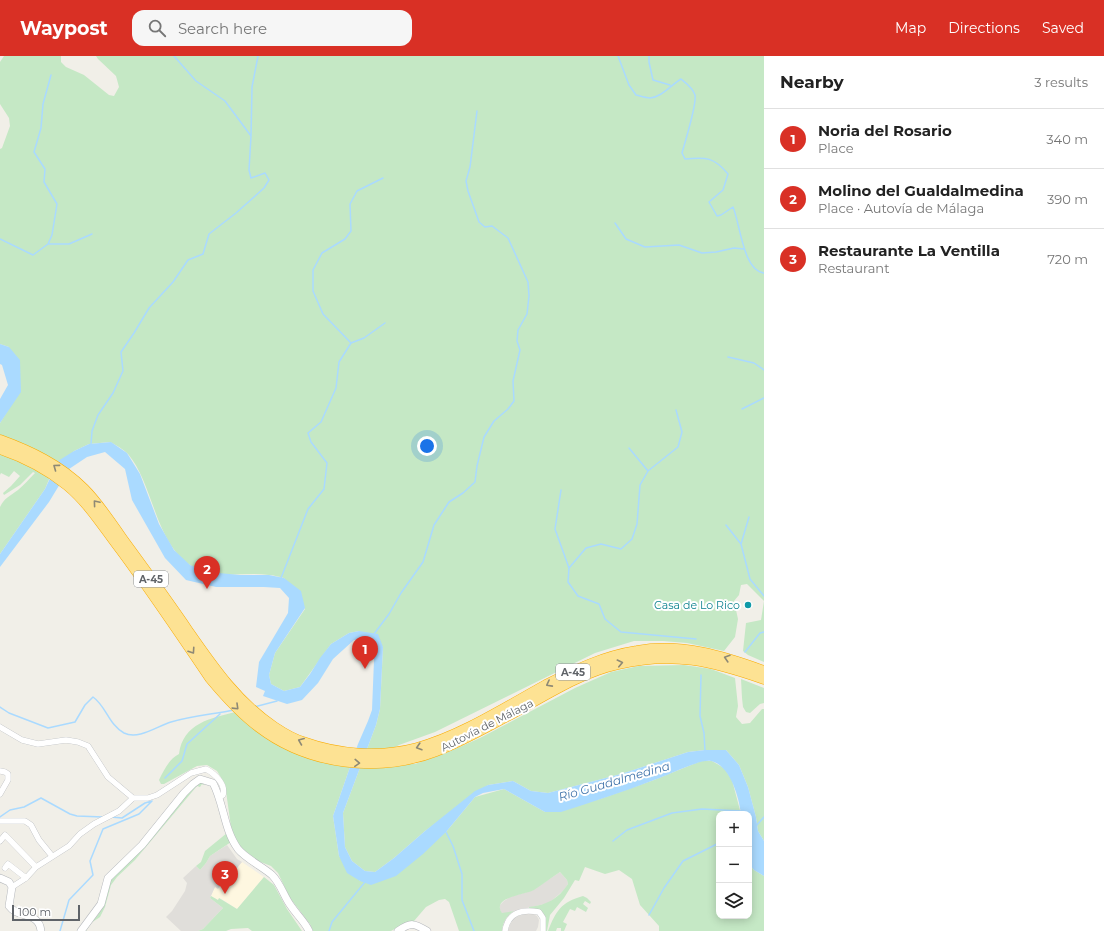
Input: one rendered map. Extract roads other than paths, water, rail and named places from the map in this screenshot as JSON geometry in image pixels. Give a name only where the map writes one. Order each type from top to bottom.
[{"type":"highway","name":"Autovía de Málaga","points":[[3,445],[51,463],[102,510],[142,566],[213,675],[279,735],[302,742],[321,752],[416,757],[442,749],[584,676],[617,664],[642,659],[664,657],[685,658],[719,664],[764,679]]},
{"type":"highway","name":"Autovía de Málaga","points":[[394,757],[454,734],[572,672],[614,656],[640,650],[684,650],[719,656],[764,671]]},
{"type":"street","points":[[0,727],[22,740],[38,744],[66,740],[78,742],[88,746],[108,777],[133,798],[148,798],[157,795],[191,773],[206,769],[214,773],[220,782],[224,792],[220,797]]},
{"type":"street","points":[[0,771],[8,774],[8,780],[0,794]]},
{"type":"street","points":[[81,931],[101,904],[108,878],[142,845],[193,784],[200,779],[213,783],[220,797],[230,835],[239,850],[272,876],[290,906],[306,925],[309,931]]},
{"type":"street","points":[[12,887],[26,878],[36,867],[69,846],[80,834],[94,824],[119,811],[133,798]]},
{"type":"street","points":[[0,821],[25,821],[31,825],[39,840],[52,856]]},
{"type":"street","points":[[0,841],[5,835],[36,867]]},
{"type":"street","points":[[5,868],[8,864],[26,878]]},
{"type":"street","points":[[0,878],[9,882],[12,887],[9,906],[13,911],[36,919],[40,925],[41,931]]},
{"type":"street","points":[[505,931],[506,924],[511,916],[531,910],[539,912],[543,918],[543,931]]},
{"type":"street","points":[[398,931],[406,926],[414,924],[427,931]]},
{"type":"water","points":[[0,344],[9,347],[20,360],[21,392],[0,423],[0,399],[8,385],[2,365],[0,364]]},
{"type":"water","name":"Río Guadalmedina","points":[[111,442],[127,453],[140,474],[159,524],[174,550],[190,565],[208,572],[240,575],[269,575],[284,578],[301,591],[305,608],[275,653],[269,675],[271,684],[284,691],[300,687],[331,644],[349,633],[359,631],[378,634],[383,647],[380,709],[376,725],[343,813],[345,847],[352,861],[365,871],[375,872],[475,791],[488,785],[513,781],[531,791],[548,793],[621,774],[688,752],[726,750],[739,765],[748,787],[758,831],[764,841],[764,876],[752,868],[752,811],[740,811],[736,791],[728,775],[718,764],[711,761],[691,765],[631,789],[561,812],[545,812],[504,789],[483,793],[475,797],[446,832],[423,854],[396,876],[371,885],[360,881],[347,873],[339,856],[333,816],[358,744],[372,710],[374,660],[371,644],[365,639],[354,640],[333,659],[318,683],[302,700],[287,704],[263,696],[265,691],[256,687],[259,662],[288,613],[289,598],[280,588],[216,587],[186,580],[165,558],[132,500],[125,469],[105,452],[87,457],[69,469],[49,502],[0,567],[0,554],[45,489],[58,461],[89,444]]},
{"type":"waterway","points":[[174,56],[196,81],[225,101],[251,136]]},
{"type":"waterway","points":[[91,444],[92,431],[98,415],[113,393],[123,371],[121,352],[149,308],[173,282],[188,260],[203,254],[209,234],[236,213],[264,188],[269,180],[265,173],[251,178],[249,170],[252,87],[258,56]]},
{"type":"waterway","points":[[618,56],[629,85],[636,95],[648,98],[654,97],[681,79],[693,90],[695,95],[694,106],[682,153],[685,159],[704,158],[714,161],[728,174],[723,190],[709,202],[717,216],[733,207],[743,245],[751,264],[757,270],[764,273]]},
{"type":"waterway","points":[[649,56],[653,80],[670,85]]},
{"type":"waterway","points":[[0,239],[33,255],[48,244],[52,235],[57,204],[44,182],[45,169],[34,152],[41,128],[43,104],[51,75]]},
{"type":"waterway","points":[[374,634],[423,562],[434,525],[449,502],[463,493],[475,482],[484,437],[494,421],[508,409],[514,401],[513,381],[520,350],[517,341],[518,330],[527,314],[529,296],[528,282],[508,238],[492,226],[485,227],[479,222],[468,191],[466,181],[470,167],[477,111]]},
{"type":"waterway","points":[[351,343],[323,314],[313,291],[313,270],[322,253],[345,239],[351,231],[350,204],[357,191],[383,178]]},
{"type":"waterway","points":[[615,223],[626,239],[645,247],[679,245],[702,253],[734,248],[744,249]]},
{"type":"waterway","points":[[48,244],[69,244],[92,234]]},
{"type":"waterway","points":[[281,578],[308,509],[324,489],[327,463],[311,442],[308,433],[321,422],[336,388],[339,362],[351,343],[364,338],[385,323]]},
{"type":"waterway","points":[[728,357],[754,363],[764,370]]},
{"type":"waterway","points":[[742,409],[764,398]]},
{"type":"waterway","points":[[676,410],[682,432],[678,447],[648,471],[640,485],[637,524],[632,539],[621,549],[601,544],[586,548],[569,568],[568,582],[578,596],[599,604],[605,619],[621,632],[696,639]]},
{"type":"waterway","points":[[629,448],[648,471]]},
{"type":"waterway","points":[[561,490],[555,529],[569,568]]},
{"type":"waterway","points":[[741,544],[749,517]]},
{"type":"waterway","points":[[726,525],[741,544],[750,579],[764,596]]},
{"type":"waterway","points":[[745,652],[760,633],[764,632]]},
{"type":"waterway","points":[[701,675],[700,716],[704,733],[705,751]]},
{"type":"waterway","points":[[0,707],[9,713],[48,728],[75,722],[85,705],[93,697],[101,705],[119,730],[130,735],[142,734],[179,720],[234,710]]},
{"type":"waterway","points":[[254,707],[277,701]]},
{"type":"waterway","points":[[165,778],[182,761],[187,744],[220,714]]},
{"type":"waterway","points":[[0,817],[10,810],[24,807],[41,798],[70,814],[77,816],[103,817]]},
{"type":"waterway","points":[[111,817],[122,818],[145,803],[152,801]]},
{"type":"waterway","points":[[60,931],[69,900],[93,875],[90,861],[103,829],[139,814],[152,801]]},
{"type":"waterway","points":[[613,841],[627,830],[672,813],[702,809],[742,811]]},
{"type":"waterway","points":[[756,826],[764,817]]},
{"type":"waterway","points":[[446,832],[453,846],[462,874],[462,900],[474,931]]},
{"type":"waterway","points":[[649,915],[664,888],[683,861],[716,844]]},
{"type":"waterway","points":[[329,931],[332,922],[365,882]]},
{"type":"place","name":"Molino del Gualdalmedina","points":[[207,589]]},
{"type":"place","name":"Casa de Lo Rico","points":[[748,605]]},
{"type":"place","name":"Noria del Rosario","points":[[365,669]]},
{"type":"place","name":"Restaurante La Ventilla","points":[[225,894]]}]
